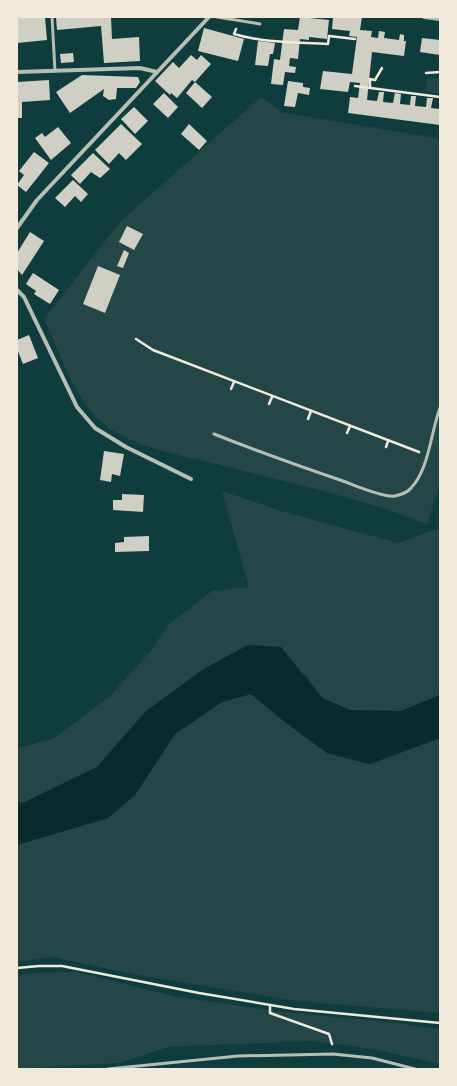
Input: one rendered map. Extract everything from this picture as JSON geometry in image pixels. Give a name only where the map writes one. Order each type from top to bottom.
[{"type":"street","points":[[17,228],[37,200],[210,17]]},
{"type":"street","points":[[424,17],[440,19]]},
{"type":"street","points":[[17,72],[140,68],[157,72]]},
{"type":"street","points":[[17,290],[24,297],[77,407],[95,428],[126,447],[191,479]]},
{"type":"lane","points":[[52,17],[55,71]]},
{"type":"lane","points":[[217,17],[260,24]]},
{"type":"lane","points":[[214,434],[317,474],[371,491],[394,496],[411,488],[417,480],[427,455],[434,423],[440,408]]},
{"type":"lane","points":[[108,1069],[238,1056],[333,1054],[372,1058],[415,1069]]},
{"type":"path","points":[[234,34],[282,41],[328,44],[329,36],[355,39]]},
{"type":"path","points":[[370,88],[370,79],[375,80],[382,68]]},
{"type":"path","points":[[426,73],[440,72]]},
{"type":"path","points":[[355,86],[440,97]]},
{"type":"path","points":[[136,339],[153,350],[272,397],[417,451]]},
{"type":"path","points":[[231,389],[234,382]]},
{"type":"path","points":[[269,404],[272,397]]},
{"type":"path","points":[[308,419],[311,411]]},
{"type":"path","points":[[347,433],[350,426]]},
{"type":"path","points":[[386,447],[388,441]]},
{"type":"path","points":[[17,968],[62,966],[199,993],[270,1005],[440,1023]]},
{"type":"path","points":[[270,1005],[270,1012],[329,1034],[332,1042],[333,1054]]},
{"type":"shaded area","points":[[427,78],[440,79],[440,93],[426,92]]},
{"type":"shaded area","points":[[261,97],[281,112],[436,138],[440,141],[440,483],[427,524],[377,506],[173,454],[140,444],[125,437],[98,419],[81,398],[67,372],[44,319],[121,221]]},
{"type":"shaded area","points":[[222,491],[281,511],[398,543],[440,528],[440,695],[401,711],[350,710],[322,698],[305,674],[146,711],[97,767],[25,802],[17,803],[17,748],[53,739],[111,695],[149,653],[169,624],[212,591],[249,587]]},
{"type":"shaded area","points":[[248,645],[281,647],[322,698],[350,710],[401,711],[440,695],[440,738],[370,764],[327,753],[281,719],[251,694],[222,702],[175,734],[135,795],[108,818],[17,845],[17,803],[25,802],[97,767],[146,711],[205,668]]},
{"type":"shaded area","points":[[252,694],[281,719],[327,753],[370,764],[440,738],[440,1013],[295,1001],[137,975],[53,957],[17,962],[17,845],[108,818],[135,795],[175,734],[222,702]]},
{"type":"shaded area","points":[[76,972],[174,996],[274,1011],[380,1021],[440,1029],[440,1064],[373,1049],[311,1041],[168,1047],[120,1063],[17,1069],[17,976],[30,973]]},
{"type":"building","points":[[17,17],[45,17],[47,40],[17,43]]},
{"type":"building","points":[[56,17],[111,17],[112,39],[139,37],[140,61],[104,63],[101,26],[57,30]]},
{"type":"building","points":[[300,17],[329,20],[327,39],[309,37],[309,40],[300,39],[298,59],[290,58],[289,66],[296,67],[295,73],[285,72],[283,85],[271,84],[274,59],[280,60],[284,29],[298,30]]},
{"type":"building","points":[[333,17],[362,17],[360,30],[372,31],[371,37],[378,38],[379,31],[385,32],[384,38],[399,40],[400,34],[404,35],[404,41],[406,41],[404,56],[372,52],[367,100],[377,101],[379,92],[384,92],[383,102],[393,103],[395,93],[401,94],[400,104],[410,105],[411,96],[416,96],[415,106],[426,107],[427,98],[433,98],[431,108],[440,109],[440,125],[348,113],[350,97],[358,98],[360,83],[350,82],[348,92],[320,89],[323,71],[352,74],[357,37],[349,36],[350,31],[332,29]]},
{"type":"building","points":[[204,28],[244,39],[238,61],[198,51]]},
{"type":"building","points":[[422,38],[440,40],[440,55],[420,52]]},
{"type":"building","points":[[258,41],[275,43],[273,54],[270,54],[268,66],[255,65]]},
{"type":"building","points":[[73,53],[74,62],[61,63],[60,54]]},
{"type":"building","points":[[191,55],[197,60],[201,55],[211,64],[195,82],[192,80],[177,98],[171,93],[170,95],[155,81],[173,62],[179,68]]},
{"type":"building","points":[[82,75],[138,77],[140,82],[136,88],[117,88],[116,99],[109,100],[103,96],[104,89],[70,113],[56,92]]},
{"type":"building","points":[[49,80],[50,100],[22,102],[22,118],[17,118],[17,82]]},
{"type":"building","points":[[288,81],[303,83],[303,87],[310,88],[309,95],[298,93],[295,107],[284,106]]},
{"type":"building","points":[[195,82],[212,97],[202,108],[186,93]]},
{"type":"building","points":[[164,93],[178,107],[168,118],[153,104]]},
{"type":"building","points":[[134,107],[148,121],[135,134],[121,119]]},
{"type":"building","points":[[121,124],[142,144],[126,160],[119,153],[109,164],[95,150]]},
{"type":"building","points":[[189,124],[207,141],[199,150],[181,134]]},
{"type":"building","points":[[58,127],[71,143],[51,160],[35,138],[42,133],[45,137]]},
{"type":"building","points":[[34,152],[49,163],[26,192],[17,185],[24,175],[19,171]]},
{"type":"building","points":[[93,153],[110,169],[100,178],[91,172],[80,184],[71,175]]},
{"type":"building","points":[[73,180],[88,194],[81,202],[75,196],[65,207],[55,198]]},
{"type":"building","points":[[127,226],[143,234],[134,250],[119,242]]},
{"type":"building","points":[[30,232],[44,241],[22,275],[17,269],[17,253]]},
{"type":"building","points":[[124,250],[129,253],[123,268],[117,266]]},
{"type":"building","points":[[98,266],[120,275],[105,313],[83,304]]},
{"type":"building","points":[[33,273],[59,290],[50,304],[34,294],[36,291],[26,284]]},
{"type":"building","points":[[29,335],[38,358],[23,364],[17,349],[17,340]]},
{"type":"building","points":[[104,451],[124,454],[120,476],[112,474],[111,482],[100,480]]},
{"type":"building","points":[[122,494],[144,495],[143,512],[113,510],[113,500],[122,500]]},
{"type":"building","points":[[149,536],[149,551],[115,552],[115,543],[124,542],[124,537]]}]
